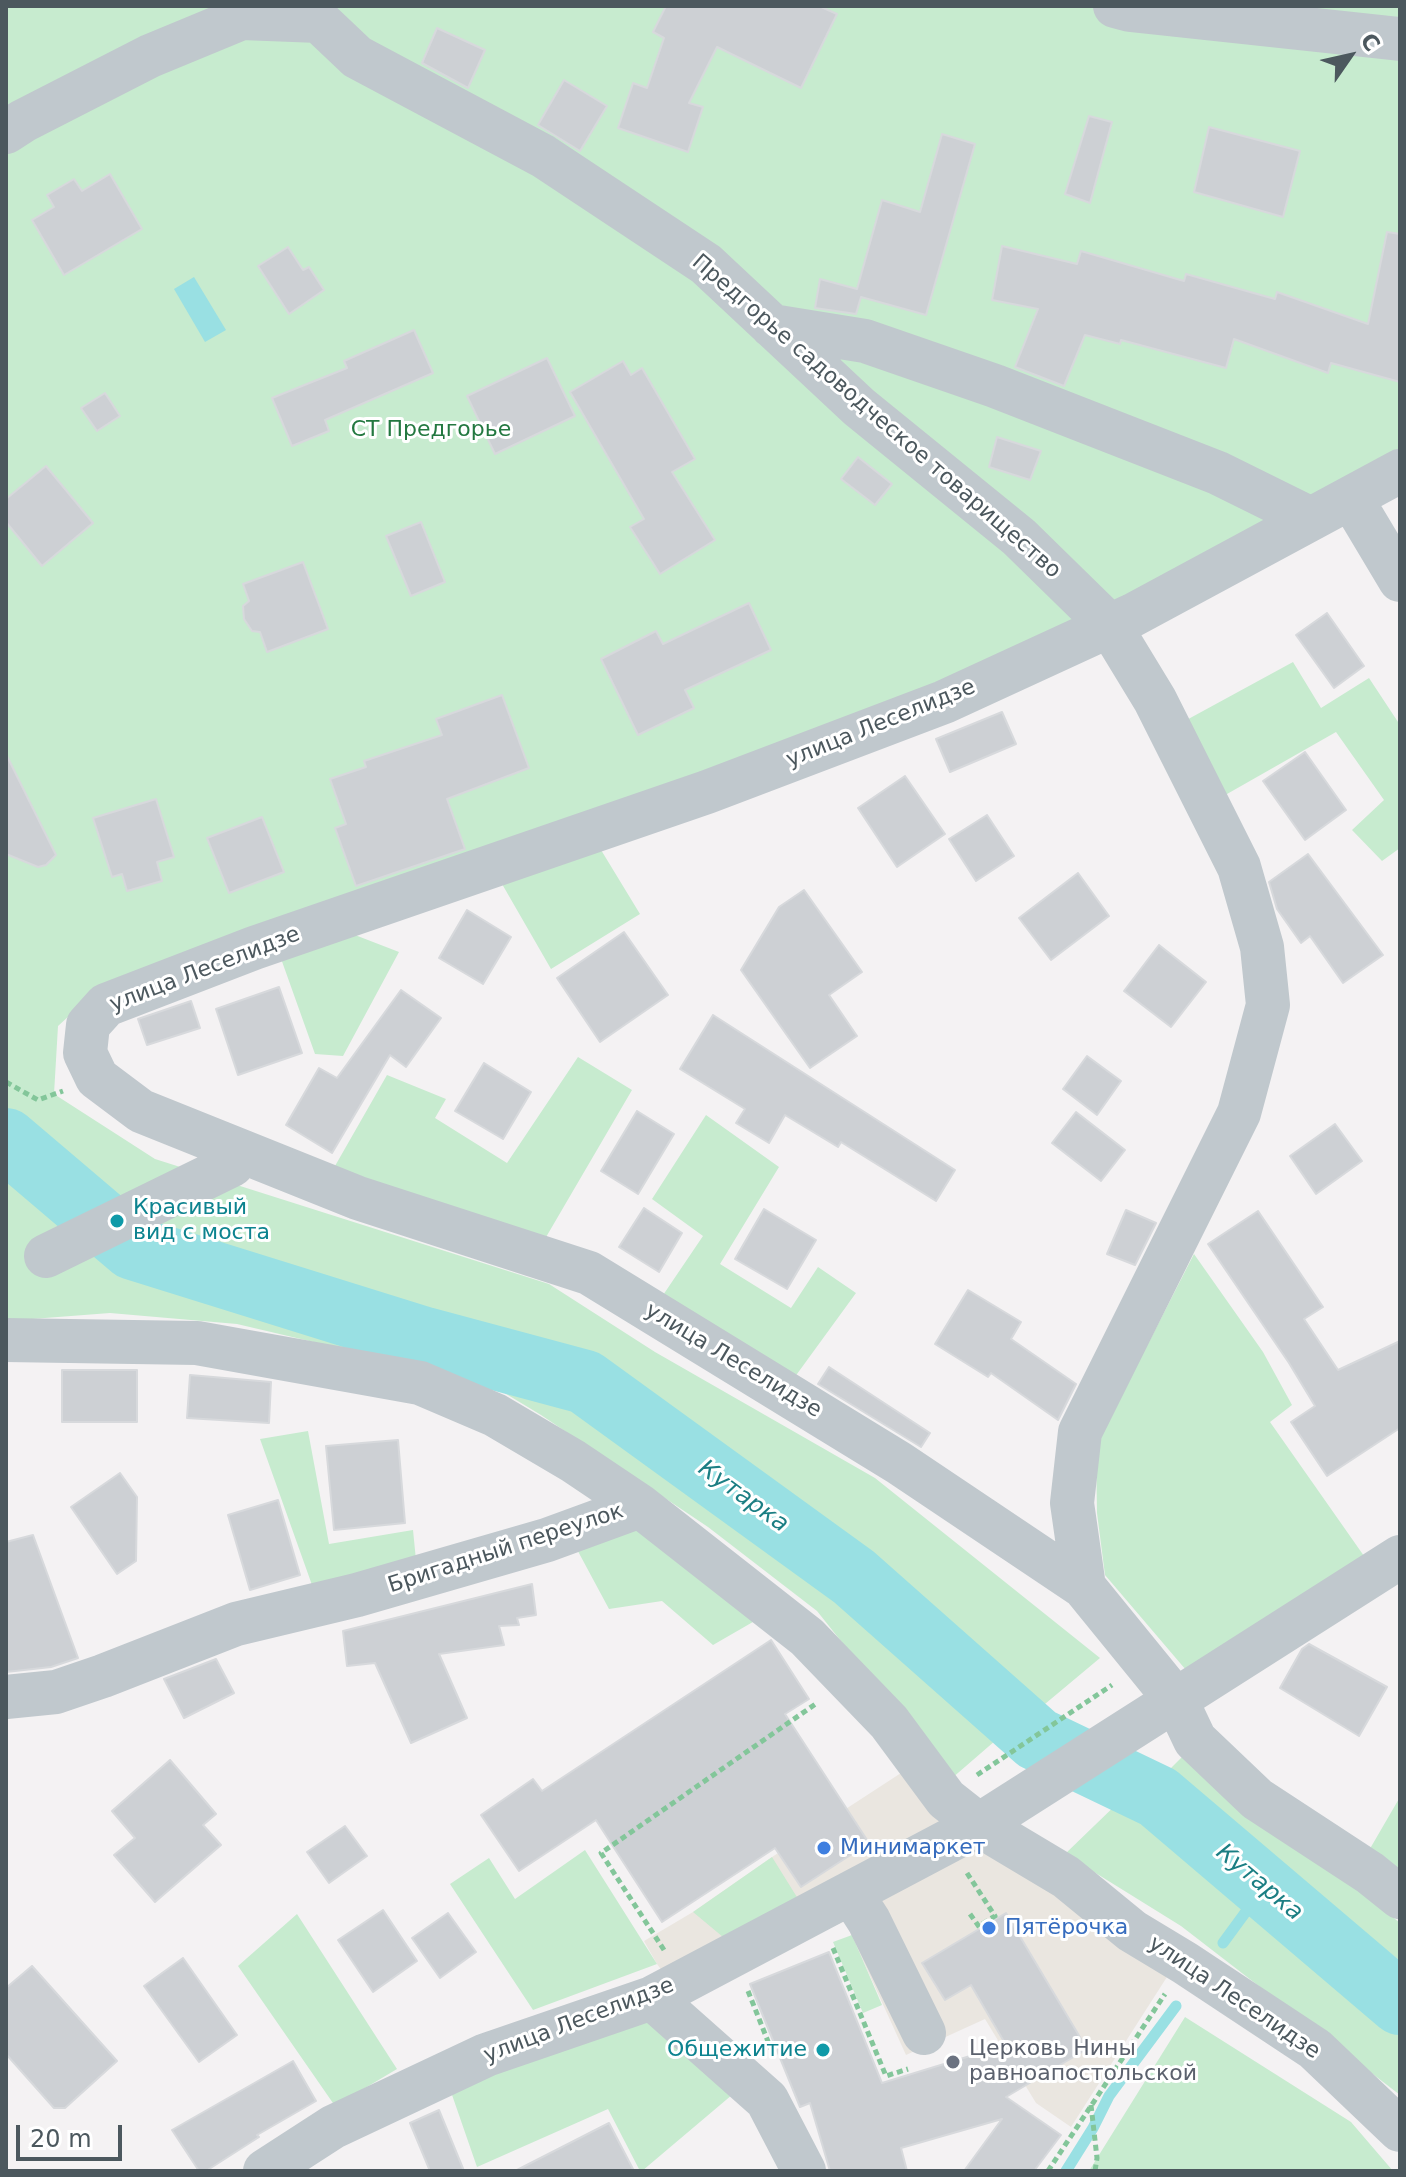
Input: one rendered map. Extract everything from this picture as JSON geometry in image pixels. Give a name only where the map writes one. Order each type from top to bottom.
[{"type":"street","points":[[1115,6],[1145,12],[1400,39]]},
{"type":"street","name":"Предгорье садоводческое товарищество","points":[[6,132],[150,56],[242,18],[318,14],[357,57],[543,156],[706,264],[859,407],[1019,537],[1110,626]]},
{"type":"street","points":[[772,326],[865,341],[995,386],[1218,473],[1311,519]]},
{"type":"street","name":"улица Леселидзе","points":[[1400,471],[1110,626],[944,702],[751,775],[254,948],[106,1005],[88,1025],[85,1053],[97,1078],[141,1111],[358,1198],[589,1273],[899,1463],[1084,1587],[1159,1711],[1195,1740],[1257,1799],[1370,1873],[1400,1897]]},
{"type":"street","points":[[1351,498],[1400,580]]},
{"type":"street","points":[[1084,1587],[1072,1503],[1080,1432],[1239,1113],[1268,1005],[1262,947],[1239,867],[1155,700],[1110,626]]},
{"type":"street","points":[[46,1256],[232,1165]]},
{"type":"street","name":"Бригадный переулок","points":[[6,1340],[197,1343],[420,1383],[495,1415],[573,1461],[640,1506]]},
{"type":"street","name":"улица Леселидзе","points":[[640,1506],[807,1637],[889,1722],[946,1799],[992,1817],[1132,1931],[1315,2049],[1400,2130]]},
{"type":"street","name":"Бригадный переулок","points":[[6,1697],[56,1692],[236,1624],[357,1595],[547,1540],[640,1506]]},
{"type":"street","points":[[992,1817],[1400,1557]]},
{"type":"street","name":"улица Леселидзе","points":[[265,2171],[333,2127],[486,2055],[669,1989],[992,1817]]},
{"type":"street","points":[[851,1893],[869,1921],[924,2033]]},
{"type":"street","points":[[669,1989],[767,2100],[804,2171]]},
{"type":"path","points":[[6,1082],[38,1100],[97,1078]]},
{"type":"path","points":[[977,1774],[1116,1682]]},
{"type":"path","points":[[669,1989],[601,1853],[850,1683]]},
{"type":"path","points":[[955,1881],[967,1873],[995,1916],[979,1928],[970,1914]]},
{"type":"path","points":[[830,1942],[886,2076]]},
{"type":"path","points":[[1048,2171],[1185,1963]]},
{"type":"path","points":[[743,1980],[774,2054]]},
{"type":"path","points":[[1091,2104],[1097,2158],[1095,2171]]},
{"type":"shaded area","points":[[901,1773],[1174,1966],[1071,2127],[1036,2103],[985,2019],[906,2055],[845,1921],[682,1998],[644,1941],[693,1912]]},
{"type":"green space","name":"СТ Предгорье","points":[[6,6],[1400,6],[1400,457],[942,693],[92,995],[58,1026],[54,1094],[155,1159],[549,1284],[655,1352],[875,1478],[1100,1658],[1039,1709],[965,1636],[644,1389],[540,1347],[167,1232],[102,1189],[6,1114]]},
{"type":"green space","points":[[1293,662],[1321,708],[1369,678],[1400,725],[1400,848],[1382,861],[1352,830],[1384,800],[1336,732],[1220,798],[1181,723]]},
{"type":"green space","points":[[598,845],[640,914],[551,969],[498,877]]},
{"type":"green space","points":[[342,930],[399,952],[343,1056],[315,1054],[279,953]]},
{"type":"green space","points":[[578,1057],[632,1090],[542,1244],[331,1173],[387,1075],[446,1099],[435,1118],[507,1163]]},
{"type":"green space","points":[[706,1115],[779,1167],[720,1264],[791,1308],[818,1267],[856,1293],[789,1385],[657,1304],[703,1236],[652,1199]]},
{"type":"green space","points":[[6,1173],[48,1206],[102,1262],[185,1280],[575,1388],[836,1585],[1003,1734],[951,1779],[817,1611],[708,1527],[488,1383],[237,1324],[110,1313],[6,1321]]},
{"type":"green space","points":[[1194,1254],[1263,1352],[1292,1405],[1270,1422],[1364,1556],[1186,1670],[1105,1575],[1097,1513],[1096,1445]]},
{"type":"green space","points":[[308,1431],[329,1544],[413,1530],[416,1560],[312,1585],[260,1439]]},
{"type":"green space","points":[[642,1517],[765,1615],[713,1645],[662,1601],[609,1609],[573,1542]]},
{"type":"green space","points":[[1189,1750],[1400,1923],[1400,1961],[1162,1777]]},
{"type":"green space","points":[[1124,1797],[1159,1821],[1400,2028],[1400,2095],[1181,1926],[1065,1854]]},
{"type":"green space","points":[[1400,1797],[1400,1889],[1364,1859]]},
{"type":"green space","points":[[585,1850],[657,1964],[533,2010],[450,1884],[489,1858],[515,1899]]},
{"type":"green space","points":[[772,1857],[800,1902],[729,1942],[693,1912]]},
{"type":"green space","points":[[297,1914],[397,2069],[335,2106],[238,1966]]},
{"type":"green space","points":[[852,1935],[882,2005],[863,2013],[833,1942]]},
{"type":"green space","points":[[644,2014],[739,2089],[642,2171],[608,2109],[477,2167],[451,2092]]},
{"type":"green space","points":[[1185,2017],[1351,2122],[1393,2171],[1089,2171]]},
{"type":"sand","points":[[6,1114],[102,1189],[167,1232],[540,1347],[644,1389],[965,1636],[1039,1709],[1162,1777],[1400,1961],[1400,2028],[1159,1821],[1003,1734],[836,1585],[575,1388],[185,1280],[102,1262],[48,1206],[6,1173]]},
{"type":"water","points":[[194,277],[226,330],[205,342],[174,289]]},
{"type":"building","points":[[666,6],[819,6],[837,14],[801,88],[717,47],[689,103],[703,107],[688,152],[618,128],[633,83],[647,88],[664,38],[653,32]]},
{"type":"building","points":[[437,28],[485,50],[468,88],[422,63]]},
{"type":"building","points":[[564,80],[607,106],[580,151],[538,125]]},
{"type":"building","points":[[1089,116],[1112,122],[1090,203],[1065,194]]},
{"type":"building","points":[[1209,127],[1300,151],[1283,217],[1194,192]]},
{"type":"building","points":[[942,134],[975,144],[926,315],[861,297],[856,314],[815,308],[820,279],[857,289],[882,200],[920,212]]},
{"type":"building","points":[[110,174],[142,229],[64,275],[32,220],[54,207],[47,195],[74,179],[82,191]]},
{"type":"building","points":[[1387,232],[1400,234],[1400,382],[1331,363],[1328,373],[1234,339],[1226,368],[1121,340],[1120,344],[1085,335],[1064,386],[1015,367],[1038,309],[992,300],[1002,246],[1077,264],[1081,251],[1184,281],[1186,274],[1275,299],[1277,292],[1368,324]]},
{"type":"building","points":[[288,247],[303,270],[309,267],[324,290],[289,314],[258,266]]},
{"type":"building","points":[[414,330],[433,373],[325,420],[329,431],[292,446],[272,398],[347,368],[344,361]]},
{"type":"building","points":[[547,358],[575,416],[495,454],[467,396]]},
{"type":"building","points":[[623,361],[631,375],[642,368],[695,459],[672,472],[715,540],[660,574],[630,527],[644,519],[570,392]]},
{"type":"building","points":[[105,393],[120,416],[97,431],[81,408]]},
{"type":"building","points":[[997,437],[1041,451],[1030,480],[989,467]]},
{"type":"building","points":[[858,457],[892,484],[875,505],[841,479]]},
{"type":"building","points":[[46,466],[93,523],[42,566],[6,522],[6,499]]},
{"type":"building","points":[[421,522],[445,582],[411,596],[386,536]]},
{"type":"building","points":[[303,562],[328,629],[267,652],[260,632],[252,631],[244,619],[243,606],[249,601],[243,584]]},
{"type":"building","points":[[749,603],[771,650],[685,690],[694,708],[638,735],[601,659],[656,631],[663,644]]},
{"type":"building","points":[[1327,613],[1364,666],[1334,688],[1296,635]]},
{"type":"building","points":[[502,695],[529,768],[447,799],[465,849],[356,886],[335,828],[346,824],[330,779],[366,767],[364,761],[442,735],[436,719]]},
{"type":"building","points":[[1002,712],[1016,744],[950,772],[936,739]]},
{"type":"building","points":[[1305,752],[1346,810],[1305,840],[1263,781]]},
{"type":"building","points":[[6,754],[56,855],[46,865],[38,867],[6,854]]},
{"type":"building","points":[[905,776],[945,834],[897,867],[858,808]]},
{"type":"building","points":[[156,799],[174,857],[157,862],[162,881],[127,891],[122,874],[112,877],[93,818]]},
{"type":"building","points":[[987,815],[1014,856],[976,881],[949,839]]},
{"type":"building","points":[[262,817],[284,872],[229,893],[207,838]]},
{"type":"building","points":[[1308,854],[1383,955],[1343,983],[1310,936],[1301,943],[1277,909],[1269,882]]},
{"type":"building","points":[[1078,873],[1109,916],[1051,960],[1019,918]]},
{"type":"building","points":[[804,890],[862,972],[829,995],[857,1036],[810,1068],[741,970],[779,907]]},
{"type":"building","points":[[467,910],[511,937],[483,984],[439,958]]},
{"type":"building","points":[[624,932],[668,995],[600,1042],[557,978]]},
{"type":"building","points":[[1159,945],[1206,982],[1171,1027],[1124,991]]},
{"type":"building","points":[[279,987],[302,1053],[238,1075],[216,1009]]},
{"type":"building","points":[[401,990],[441,1018],[406,1067],[390,1055],[332,1153],[286,1125],[319,1068],[337,1078]]},
{"type":"building","points":[[191,1001],[200,1028],[147,1045],[138,1019]]},
{"type":"building","points":[[713,1015],[955,1170],[936,1201],[841,1142],[838,1147],[785,1115],[769,1143],[736,1123],[745,1109],[680,1069]]},
{"type":"building","points":[[1087,1056],[1121,1081],[1097,1115],[1063,1089]]},
{"type":"building","points":[[484,1063],[531,1092],[503,1139],[455,1111]]},
{"type":"building","points":[[637,1111],[674,1134],[638,1194],[601,1171]]},
{"type":"building","points":[[1076,1112],[1125,1150],[1101,1181],[1052,1143]]},
{"type":"building","points":[[1335,1124],[1362,1161],[1316,1194],[1290,1156]]},
{"type":"building","points":[[644,1208],[682,1233],[659,1272],[619,1247]]},
{"type":"building","points":[[764,1209],[816,1240],[787,1289],[735,1259]]},
{"type":"building","points":[[1126,1210],[1156,1223],[1135,1265],[1107,1254]]},
{"type":"building","points":[[1258,1211],[1323,1307],[1304,1319],[1338,1370],[1400,1341],[1400,1428],[1327,1476],[1291,1422],[1315,1406],[1208,1244]]},
{"type":"building","points":[[968,1290],[1021,1322],[1011,1339],[1076,1384],[1058,1420],[991,1373],[988,1377],[935,1344]]},
{"type":"building","points":[[829,1367],[930,1433],[921,1447],[818,1384]]},
{"type":"building","points":[[62,1370],[137,1370],[137,1422],[62,1422]]},
{"type":"building","points":[[190,1375],[271,1382],[269,1423],[187,1418]]},
{"type":"building","points":[[398,1440],[405,1523],[334,1530],[326,1446]]},
{"type":"building","points":[[120,1473],[137,1497],[136,1561],[117,1574],[71,1507]]},
{"type":"building","points":[[278,1500],[300,1575],[250,1590],[228,1515]]},
{"type":"building","points":[[33,1535],[78,1658],[51,1667],[6,1672],[6,1542]]},
{"type":"building","points":[[532,1584],[536,1615],[517,1618],[519,1625],[499,1626],[504,1645],[439,1654],[467,1718],[411,1743],[375,1663],[347,1666],[343,1631]]},
{"type":"building","points":[[771,1640],[809,1699],[785,1714],[869,1843],[801,1887],[775,1848],[662,1922],[596,1820],[519,1871],[481,1815],[533,1779],[542,1791]]},
{"type":"building","points":[[1309,1644],[1387,1687],[1359,1736],[1280,1688],[1302,1649]]},
{"type":"building","points":[[216,1659],[234,1693],[184,1718],[164,1679]]},
{"type":"building","points":[[170,1760],[216,1814],[203,1825],[221,1845],[155,1902],[114,1855],[135,1838],[112,1811]]},
{"type":"building","points":[[345,1826],[367,1856],[329,1883],[307,1852]]},
{"type":"building","points":[[383,1910],[417,1961],[373,1992],[338,1940]]},
{"type":"building","points":[[448,1913],[476,1952],[440,1978],[412,1938]]},
{"type":"building","points":[[1006,1913],[1087,2049],[1006,2097],[1061,2135],[1034,2171],[964,2171],[1002,2119],[901,2148],[907,2171],[830,2171],[810,2103],[800,2107],[750,1984],[829,1952],[882,2083],[1006,2045],[971,1985],[945,2000],[922,1963]]},
{"type":"building","points":[[183,1958],[237,2035],[199,2062],[144,1986]]},
{"type":"building","points":[[32,1966],[117,2061],[65,2108],[54,2108],[6,2054],[6,1988]]},
{"type":"building","points":[[293,2061],[316,2101],[257,2135],[259,2137],[206,2171],[199,2171],[172,2130]]},
{"type":"building","points":[[439,2110],[464,2171],[430,2171],[410,2123]]},
{"type":"building","points":[[609,2123],[634,2171],[515,2171]]},
{"type":"waterway","name":"Кутарка","points":[[6,1140],[133,1248],[425,1339],[585,1382],[854,1577],[1037,1739],[1158,1797],[1400,2003]]},
{"type":"waterway","points":[[1223,1943],[1264,1887]]},
{"type":"waterway","points":[[1066,2171],[1109,2096],[1176,2006]]},
{"type":"place","name":"Красивый вид с моста","points":[[117,1221]]},
{"type":"place","name":"Минимаркет","points":[[824,1848]]},
{"type":"place","name":"Пятёрочка","points":[[989,1928]]},
{"type":"place","name":"Общежитие","points":[[823,2050]]},
{"type":"place","name":"Церковь Нины равноапостольской","points":[[953,2062]]}]
